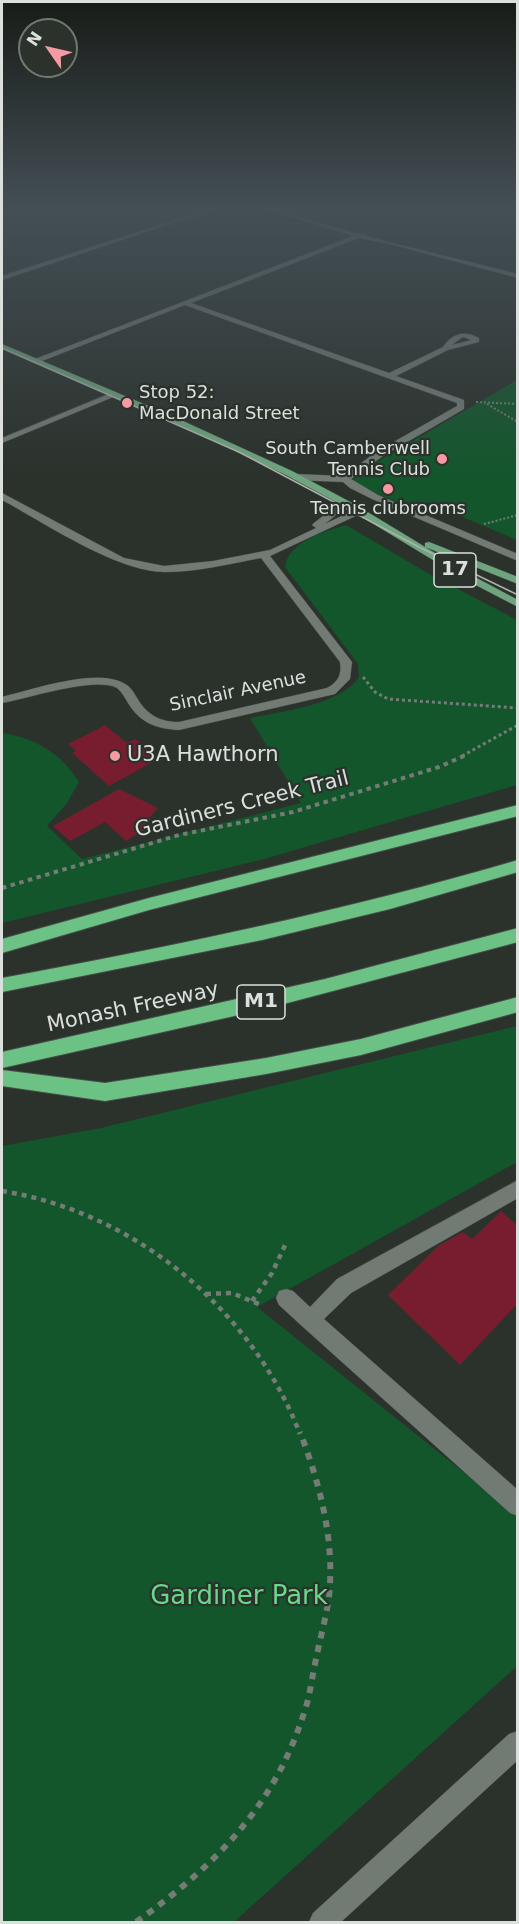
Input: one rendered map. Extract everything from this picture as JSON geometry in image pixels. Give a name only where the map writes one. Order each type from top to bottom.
[{"type":"highway","points":[[2,946],[149,904],[518,810]]},
{"type":"highway","points":[[2,985],[127,962],[282,928],[384,904],[518,866]]},
{"type":"highway","name":"Monash Freeway","points":[[2,1059],[299,994],[412,966],[518,935]]},
{"type":"highway","points":[[2,1078],[105,1092],[266,1066],[361,1047],[518,1004]]},
{"type":"main road","name":"17","points":[[2,346],[218,439],[295,477],[395,531],[483,587],[518,604]]},
{"type":"main road","name":"17","points":[[395,531],[518,581]]},
{"type":"street","points":[[34,361],[198,298]]},
{"type":"street","points":[[185,303],[459,401],[461,407],[366,462],[349,474],[346,479]]},
{"type":"street","points":[[390,376],[446,348]]},
{"type":"street","points":[[2,441],[114,395]]},
{"type":"street","points":[[295,477],[346,479],[361,491],[518,558]]},
{"type":"street","points":[[2,496],[120,560],[164,569],[195,567],[280,549],[359,511]]},
{"type":"street","points":[[306,535],[345,503]]},
{"type":"street","name":"Sinclair Avenue","points":[[2,700],[84,682],[105,681],[120,685],[126,690],[142,716],[157,724],[179,726],[331,691],[347,675],[346,662],[263,554]]},
{"type":"street","points":[[310,1320],[344,1286],[518,1188]]},
{"type":"street","points":[[286,1298],[518,1505]]},
{"type":"street","points":[[322,1923],[518,1743]]},
{"type":"path","points":[[475,399],[518,422]]},
{"type":"path","points":[[471,402],[518,404]]},
{"type":"path","points":[[478,527],[493,520],[518,515]]},
{"type":"path","points":[[359,674],[375,692],[388,699],[518,708]]},
{"type":"path","name":"Gardiners Creek Trail","points":[[2,888],[179,835],[293,812],[439,767],[518,725]]},
{"type":"path","points":[[2,1191],[47,1201],[112,1225],[186,1275],[246,1338],[282,1395],[306,1444],[322,1493],[329,1546],[329,1601],[305,1710],[283,1762],[235,1837],[207,1867],[136,1923]]},
{"type":"path","points":[[252,1301],[272,1272],[287,1241]]},
{"type":"path","points":[[205,1294],[232,1293],[261,1305]]},
{"type":"green space","points":[[517,380],[517,540],[427,502],[416,509],[365,489],[353,480],[360,472]]},
{"type":"green space","points":[[346,525],[431,575],[517,620],[517,785],[264,859],[2,923],[2,733],[36,743],[46,749],[64,763],[79,782],[67,803],[47,826],[82,859],[301,803],[250,718],[293,710],[325,700],[351,686],[359,677],[358,664],[285,567],[288,558],[300,544],[318,534]]},
{"type":"green space","name":"Gardiner Park","points":[[517,1026],[517,1162],[257,1307],[517,1515],[517,1666],[234,1922],[2,1922],[2,1146],[101,1128]]},
{"type":"building","name":"U3A Hawthorn","points":[[105,725],[127,743],[135,739],[160,758],[109,786],[72,753],[76,751],[68,744]]},
{"type":"building","points":[[119,789],[158,808],[149,818],[156,823],[126,841],[105,822],[70,841],[53,826]]},
{"type":"building","points":[[501,1211],[518,1226],[518,1303],[460,1365],[388,1295],[438,1246],[463,1232],[472,1239]]},
{"type":"tram line","points":[[2,348],[239,452],[419,547],[518,595]]},
{"type":"place","name":"Stop 52: MacDonald Street","points":[[127,403]]},
{"type":"place","name":"South Camberwell Tennis Club","points":[[442,459]]},
{"type":"place","name":"Tennis clubrooms","points":[[388,489]]},
{"type":"place","name":"U3A Hawthorn","points":[[115,756]]}]
